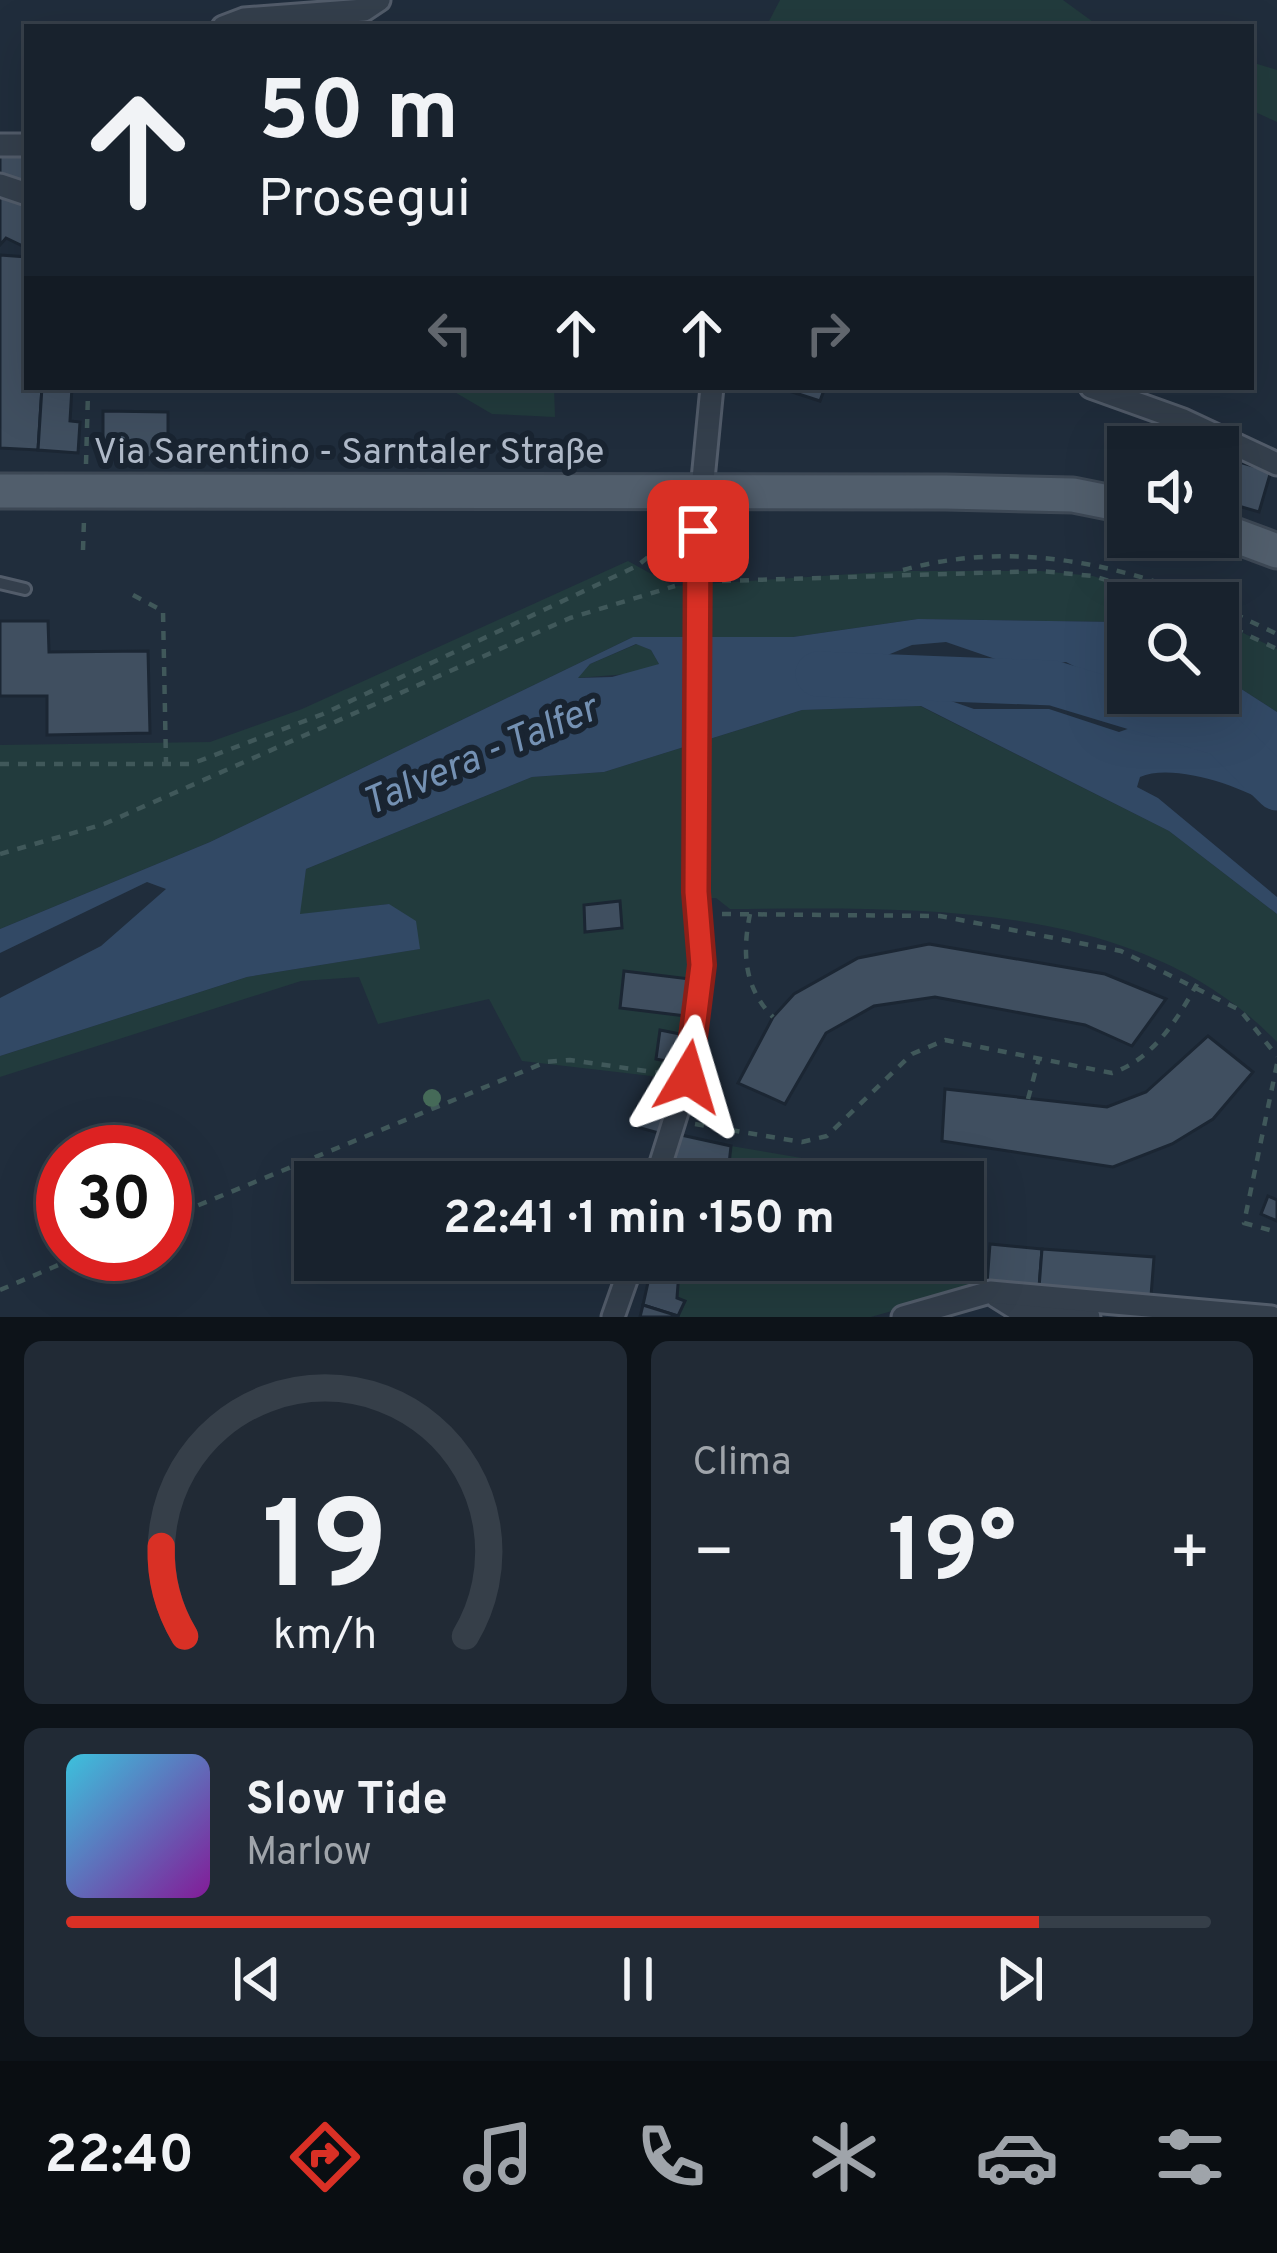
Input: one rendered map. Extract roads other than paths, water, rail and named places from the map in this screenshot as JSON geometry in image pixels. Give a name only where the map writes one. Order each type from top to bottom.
[{"type":"main road","name":"Via Sarentino - Sarntaler Straße","points":[[0,490],[1073,494],[1107,501]]},
{"type":"main road","points":[[1239,537],[1277,551]]},
{"type":"street","points":[[232,24],[244,19],[364,10],[379,0]]},
{"type":"street","points":[[661,1161],[688,1077],[702,965],[697,903],[698,494],[712,390]]},
{"type":"street","points":[[1099,390],[1183,420],[1277,464]]},
{"type":"street","points":[[613,1317],[626,1281]]},
{"type":"street","points":[[990,1292],[1023,1313],[1090,1317]]},
{"type":"street","points":[[903,1317],[990,1292],[1271,1317]]},
{"type":"lane","points":[[0,583],[25,589]]},
{"type":"water","points":[[918,619],[1107,622],[1107,683],[1066,662],[1022,668],[946,642],[912,645],[856,668],[974,709],[1049,709],[1119,732],[1139,725],[1135,714],[1239,714],[1239,688],[1277,712],[1277,809],[1248,793],[1191,775],[1154,773],[1140,777],[1137,787],[1158,798],[1277,897],[1277,914],[1169,831],[921,706],[802,710],[604,772],[532,777],[306,869],[300,914],[389,904],[416,921],[420,949],[247,977],[0,1056],[0,998],[101,946],[166,889],[147,882],[0,953],[0,929],[210,842],[633,637],[793,637]],"holes":[[[636,644],[651,650],[659,664],[612,677],[578,678],[590,664]]]},
{"type":"waterway","name":"Talvera - Talfer","points":[[818,674],[1053,683],[1222,734],[1277,788]]}]
